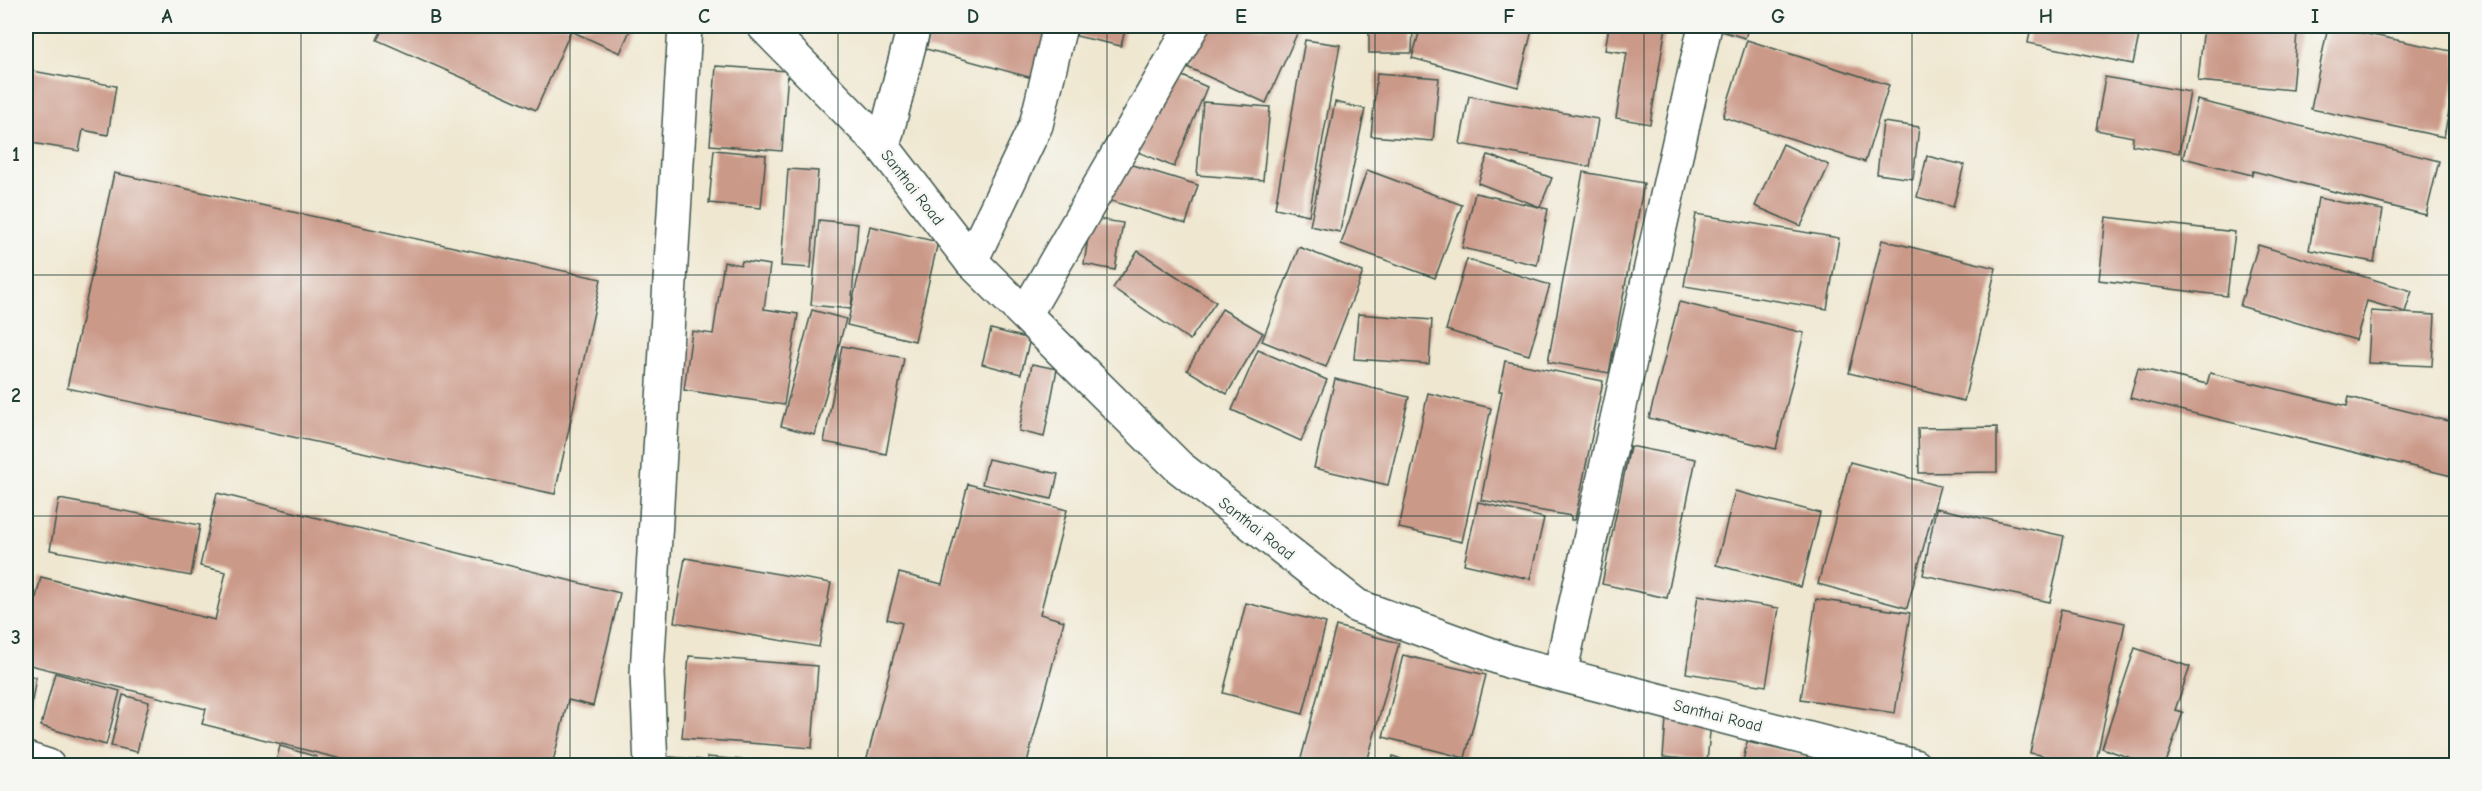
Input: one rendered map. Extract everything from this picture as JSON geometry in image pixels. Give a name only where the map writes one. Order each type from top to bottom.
[{"type":"street","points":[[651,765],[647,673],[685,26]]},
{"type":"street","name":"Santhai Road","points":[[764,26],[883,147],[972,261],[1179,467],[1357,606],[1511,662],[1914,765]]},
{"type":"street","points":[[883,147],[914,26]]},
{"type":"street","points":[[972,261],[1036,124],[1060,26]]},
{"type":"street","points":[[1026,313],[1192,26]]},
{"type":"street","points":[[1560,674],[1705,26]]},
{"type":"street","points":[[26,759],[48,765]]},
{"type":"building","points":[[384,26],[632,26],[620,53],[571,31],[536,110],[377,40]]},
{"type":"building","points":[[932,26],[1050,26],[1036,79],[926,49]]},
{"type":"building","points":[[1078,26],[1126,26],[1121,46],[1076,36]]},
{"type":"building","points":[[1205,26],[1300,27],[1266,103],[1187,67]]},
{"type":"building","points":[[1347,26],[1364,26],[1364,29]]},
{"type":"building","points":[[1369,26],[1413,26],[1412,53],[1369,53]]},
{"type":"building","points":[[1421,26],[1533,26],[1518,87],[1412,58]]},
{"type":"building","points":[[1574,26],[1591,26],[1589,31]]},
{"type":"building","points":[[1609,26],[1666,26],[1650,124],[1616,118],[1627,53],[1605,50]]},
{"type":"building","points":[[1712,26],[1749,26],[1745,38],[1711,28]]},
{"type":"building","points":[[2031,26],[2141,26],[2133,64],[2028,43]]},
{"type":"building","points":[[2204,26],[2297,33],[2292,90],[2198,81]]},
{"type":"building","points":[[2328,26],[2456,52],[2456,76],[2444,137],[2311,109]]},
{"type":"building","points":[[1305,40],[1340,45],[1309,215],[1275,208]]},
{"type":"building","points":[[1747,40],[1889,85],[1865,162],[1723,117]]},
{"type":"building","points":[[716,66],[788,71],[782,151],[710,145]]},
{"type":"building","points":[[27,70],[116,86],[108,135],[83,130],[79,151],[26,142]]},
{"type":"building","points":[[1169,70],[1207,87],[1174,167],[1136,151]]},
{"type":"building","points":[[1377,73],[1439,78],[1433,141],[1371,136]]},
{"type":"building","points":[[2105,77],[2190,92],[2179,153],[2132,145],[2133,137],[2096,130]]},
{"type":"building","points":[[1469,96],[1598,119],[1590,167],[1460,144]]},
{"type":"building","points":[[2197,100],[2439,161],[2426,215],[2253,171],[2252,175],[2183,158]]},
{"type":"building","points":[[1203,102],[1270,107],[1263,180],[1197,175]]},
{"type":"building","points":[[1335,102],[1365,109],[1340,232],[1310,226]]},
{"type":"building","points":[[1883,122],[1919,127],[1913,179],[1877,174]]},
{"type":"building","points":[[1783,144],[1829,165],[1801,226],[1755,206]]},
{"type":"building","points":[[714,150],[766,155],[761,208],[709,203]]},
{"type":"building","points":[[1488,155],[1552,178],[1540,207],[1478,183]]},
{"type":"building","points":[[1927,156],[1964,165],[1953,207],[1917,197]]},
{"type":"building","points":[[1119,161],[1198,185],[1186,224],[1108,200]]},
{"type":"building","points":[[788,169],[818,171],[811,268],[781,266]]},
{"type":"building","points":[[1367,170],[1462,205],[1435,278],[1341,244]]},
{"type":"building","points":[[1583,172],[1644,183],[1609,373],[1548,362]]},
{"type":"building","points":[[114,173],[601,279],[555,494],[67,388]]},
{"type":"building","points":[[1475,193],[1548,209],[1537,265],[1462,248]]},
{"type":"building","points":[[2318,198],[2383,210],[2374,262],[2309,250]]},
{"type":"building","points":[[1696,214],[1839,238],[1827,309],[1684,286]]},
{"type":"building","points":[[2106,217],[2235,232],[2227,296],[2099,280]]},
{"type":"building","points":[[1091,218],[1123,223],[1115,270],[1084,264]]},
{"type":"building","points":[[819,220],[858,224],[851,309],[811,305]]},
{"type":"building","points":[[870,226],[938,242],[915,341],[847,325]]},
{"type":"building","points":[[1882,240],[1996,268],[1964,401],[1849,373]]},
{"type":"building","points":[[2258,245],[2412,291],[2405,312],[2367,301],[2356,340],[2240,306]]},
{"type":"building","points":[[1299,247],[1363,272],[1326,367],[1262,341]]},
{"type":"building","points":[[1138,251],[1216,302],[1190,340],[1113,288]]},
{"type":"building","points":[[1467,259],[1550,285],[1529,355],[1446,330]]},
{"type":"building","points":[[742,261],[770,265],[764,309],[798,314],[784,405],[684,390],[692,331],[713,334],[724,262],[741,265]]},
{"type":"building","points":[[1679,302],[1804,333],[1776,449],[1649,418]]},
{"type":"building","points":[[1222,309],[1263,333],[1227,394],[1187,370]]},
{"type":"building","points":[[812,310],[846,319],[815,435],[781,426]]},
{"type":"building","points":[[2371,311],[2435,315],[2432,366],[2368,363]]},
{"type":"building","points":[[1358,314],[1432,320],[1429,364],[1354,359]]},
{"type":"building","points":[[991,329],[1030,339],[1021,374],[982,364]]},
{"type":"building","points":[[842,346],[904,358],[886,454],[824,442]]},
{"type":"building","points":[[1258,350],[1327,380],[1301,441],[1232,410]]},
{"type":"building","points":[[1505,361],[1603,381],[1575,520],[1571,520],[1571,516],[1481,500],[1502,391],[1499,391]]},
{"type":"building","points":[[1032,364],[1057,369],[1044,437],[1019,431]]},
{"type":"building","points":[[2138,368],[2207,384],[2210,373],[2347,406],[2349,397],[2456,423],[2456,477],[2130,398]]},
{"type":"building","points":[[1335,379],[1409,397],[1388,485],[1314,468]]},
{"type":"building","points":[[1428,393],[1491,408],[1462,542],[1399,528]]},
{"type":"building","points":[[1997,427],[1997,472],[1919,473],[1918,428]]},
{"type":"building","points":[[1630,446],[1696,459],[1667,598],[1602,584]]},
{"type":"building","points":[[988,459],[1058,474],[1052,499],[982,484]]},
{"type":"building","points":[[1850,462],[1940,486],[1907,608],[1818,584]]},
{"type":"building","points":[[968,484],[1067,510],[1040,614],[1064,621],[1026,766],[865,766],[902,623],[887,619],[899,573],[942,584]]},
{"type":"building","points":[[1735,491],[1820,513],[1801,587],[1716,565]]},
{"type":"building","points":[[217,493],[620,593],[593,706],[568,700],[552,766],[369,766],[202,724],[206,709],[26,664],[26,639],[41,577],[215,620],[226,572],[200,566]]},
{"type":"building","points":[[59,499],[200,525],[191,576],[50,550]]},
{"type":"building","points":[[1478,502],[1544,518],[1530,579],[1464,564]]},
{"type":"building","points":[[1936,508],[2064,536],[2050,602],[1923,575]]},
{"type":"building","points":[[685,558],[831,583],[819,647],[674,622]]},
{"type":"building","points":[[1698,595],[1779,608],[1766,686],[1686,673]]},
{"type":"building","points":[[1816,599],[1910,613],[1895,713],[1801,699]]},
{"type":"building","points":[[1246,603],[1326,623],[1303,714],[1223,693]]},
{"type":"building","points":[[2061,609],[2125,623],[2095,766],[2030,753]]},
{"type":"building","points":[[1336,626],[1399,643],[1366,766],[1299,766]]},
{"type":"building","points":[[2135,648],[2190,667],[2175,710],[2183,712],[2165,766],[2153,766],[2102,748]]},
{"type":"building","points":[[1403,655],[1486,675],[1465,758],[1383,737]]},
{"type":"building","points":[[689,656],[818,666],[812,748],[682,738]]},
{"type":"building","points":[[55,673],[120,691],[106,745],[41,726]]},
{"type":"building","points":[[26,675],[36,677],[28,725],[26,725]]},
{"type":"building","points":[[123,695],[149,702],[137,752],[111,746]]},
{"type":"building","points":[[1666,719],[1711,723],[1707,761],[1663,757]]},
{"type":"building","points":[[1747,742],[1840,763],[1840,766],[1742,766]]},
{"type":"building","points":[[280,746],[317,757],[315,766],[275,766]]},
{"type":"building","points":[[1393,756],[1417,765],[1417,766],[1390,766]]},
{"type":"building","points":[[670,757],[702,760],[702,766],[669,766]]},
{"type":"building","points":[[707,757],[766,762],[766,766],[706,766]]}]
